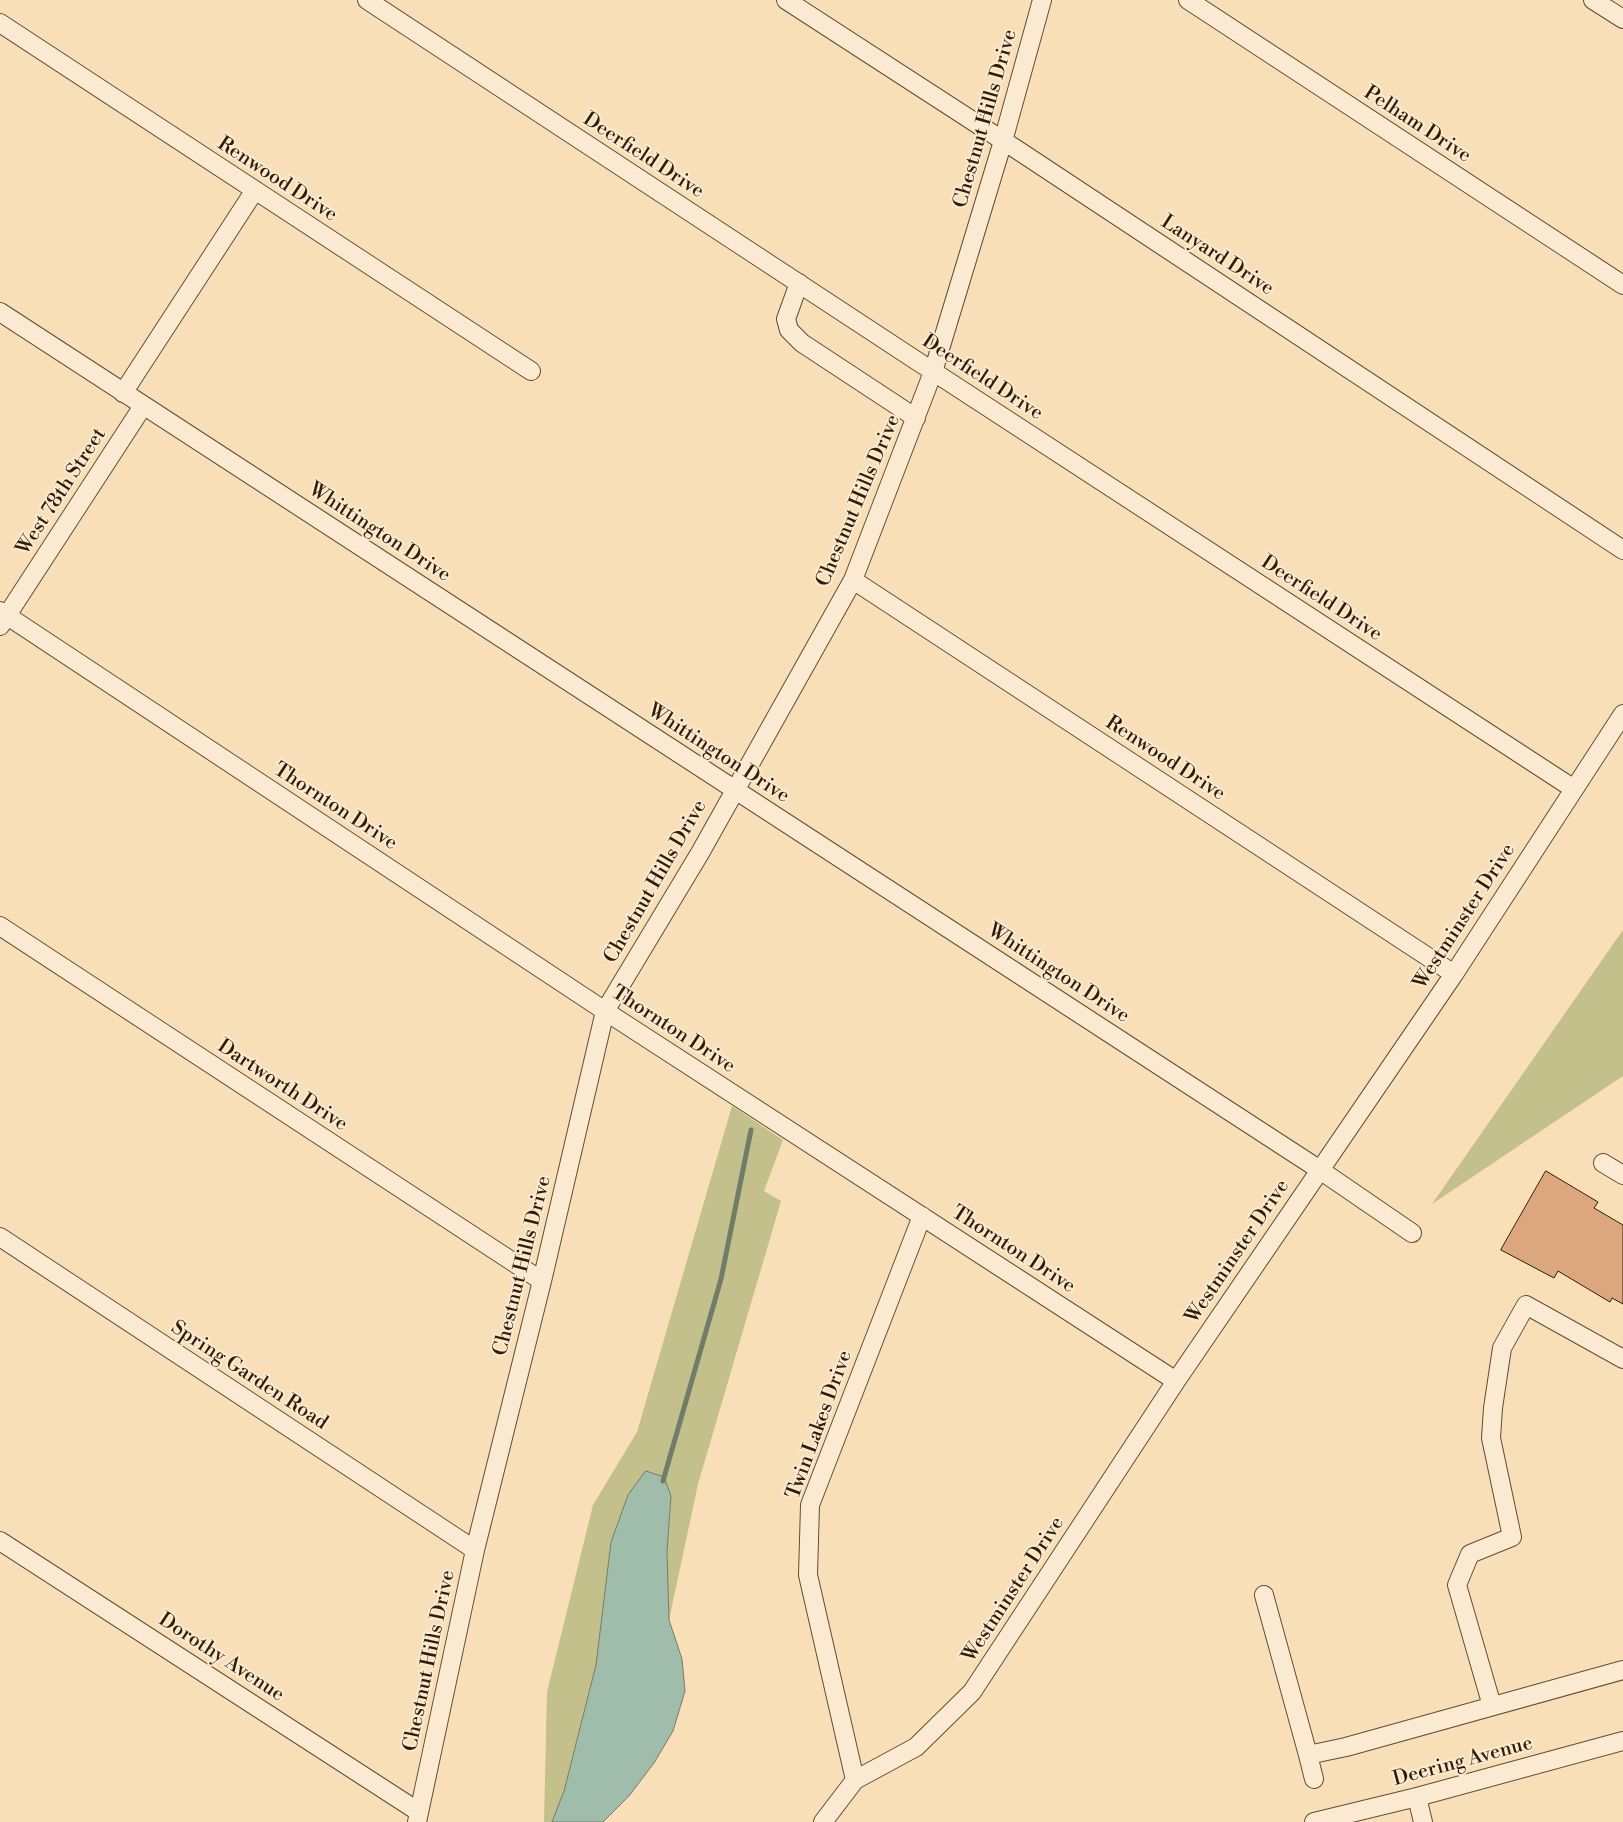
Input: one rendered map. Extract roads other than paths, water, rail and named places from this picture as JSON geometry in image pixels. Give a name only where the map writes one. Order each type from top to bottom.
[{"type":"street","name":"Deerfield Drive","points":[[367,0],[933,372],[1574,789]]},
{"type":"street","name":"Lanyard Drive","points":[[786,0],[1623,550]]},
{"type":"street","name":"Chestnut Hills Drive","points":[[418,1817],[475,1550],[542,1281],[605,1011],[700,853],[852,580],[933,372],[1042,0]]},
{"type":"street","name":"Pelham Drive","points":[[1188,0],[1623,285]]},
{"type":"street","points":[[1593,0],[1623,20]]},
{"type":"street","name":"Renwood Drive","points":[[0,23],[531,371]]},
{"type":"street","points":[[123,393],[255,190]]},
{"type":"street","points":[[799,283],[786,319],[789,330],[802,343],[916,418]]},
{"type":"street","name":"Whittington Drive","points":[[0,312],[1320,1170],[1412,1233]]},
{"type":"street","name":"West 78th Street","points":[[2,617],[143,406]]},
{"type":"street","name":"Renwood Drive","points":[[852,580],[1454,974]]},
{"type":"street","name":"Thornton Drive","points":[[2,617],[1176,1381]]},
{"type":"street","name":"Westminster Drive","points":[[855,1780],[916,1748],[972,1692],[1176,1381],[1454,974],[1623,714]]},
{"type":"street","name":"Dartworth Drive","points":[[0,926],[542,1281]]},
{"type":"street","points":[[1603,1163],[1623,1175]]},
{"type":"street","name":"Twin Lakes Drive","points":[[855,1780],[808,1575],[810,1506],[922,1216]]},
{"type":"street","name":"Spring Garden Road","points":[[0,1237],[475,1550]]},
{"type":"street","points":[[1492,1706],[1458,1585],[1470,1554],[1512,1537],[1491,1438],[1493,1408],[1502,1348],[1526,1304],[1623,1359]]},
{"type":"street","name":"Dorothy Avenue","points":[[0,1541],[418,1817]]},
{"type":"street","points":[[1264,1595],[1314,1779]]},
{"type":"street","points":[[1308,1755],[1346,1747],[1623,1670]]},
{"type":"street","name":"Deering Avenue","points":[[1314,1822],[1417,1797],[1623,1740]]},
{"type":"street","points":[[823,1822],[855,1780]]},
{"type":"street","points":[[1417,1797],[1423,1822]]},
{"type":"waterway","points":[[663,1481],[721,1279],[751,1130]]}]
